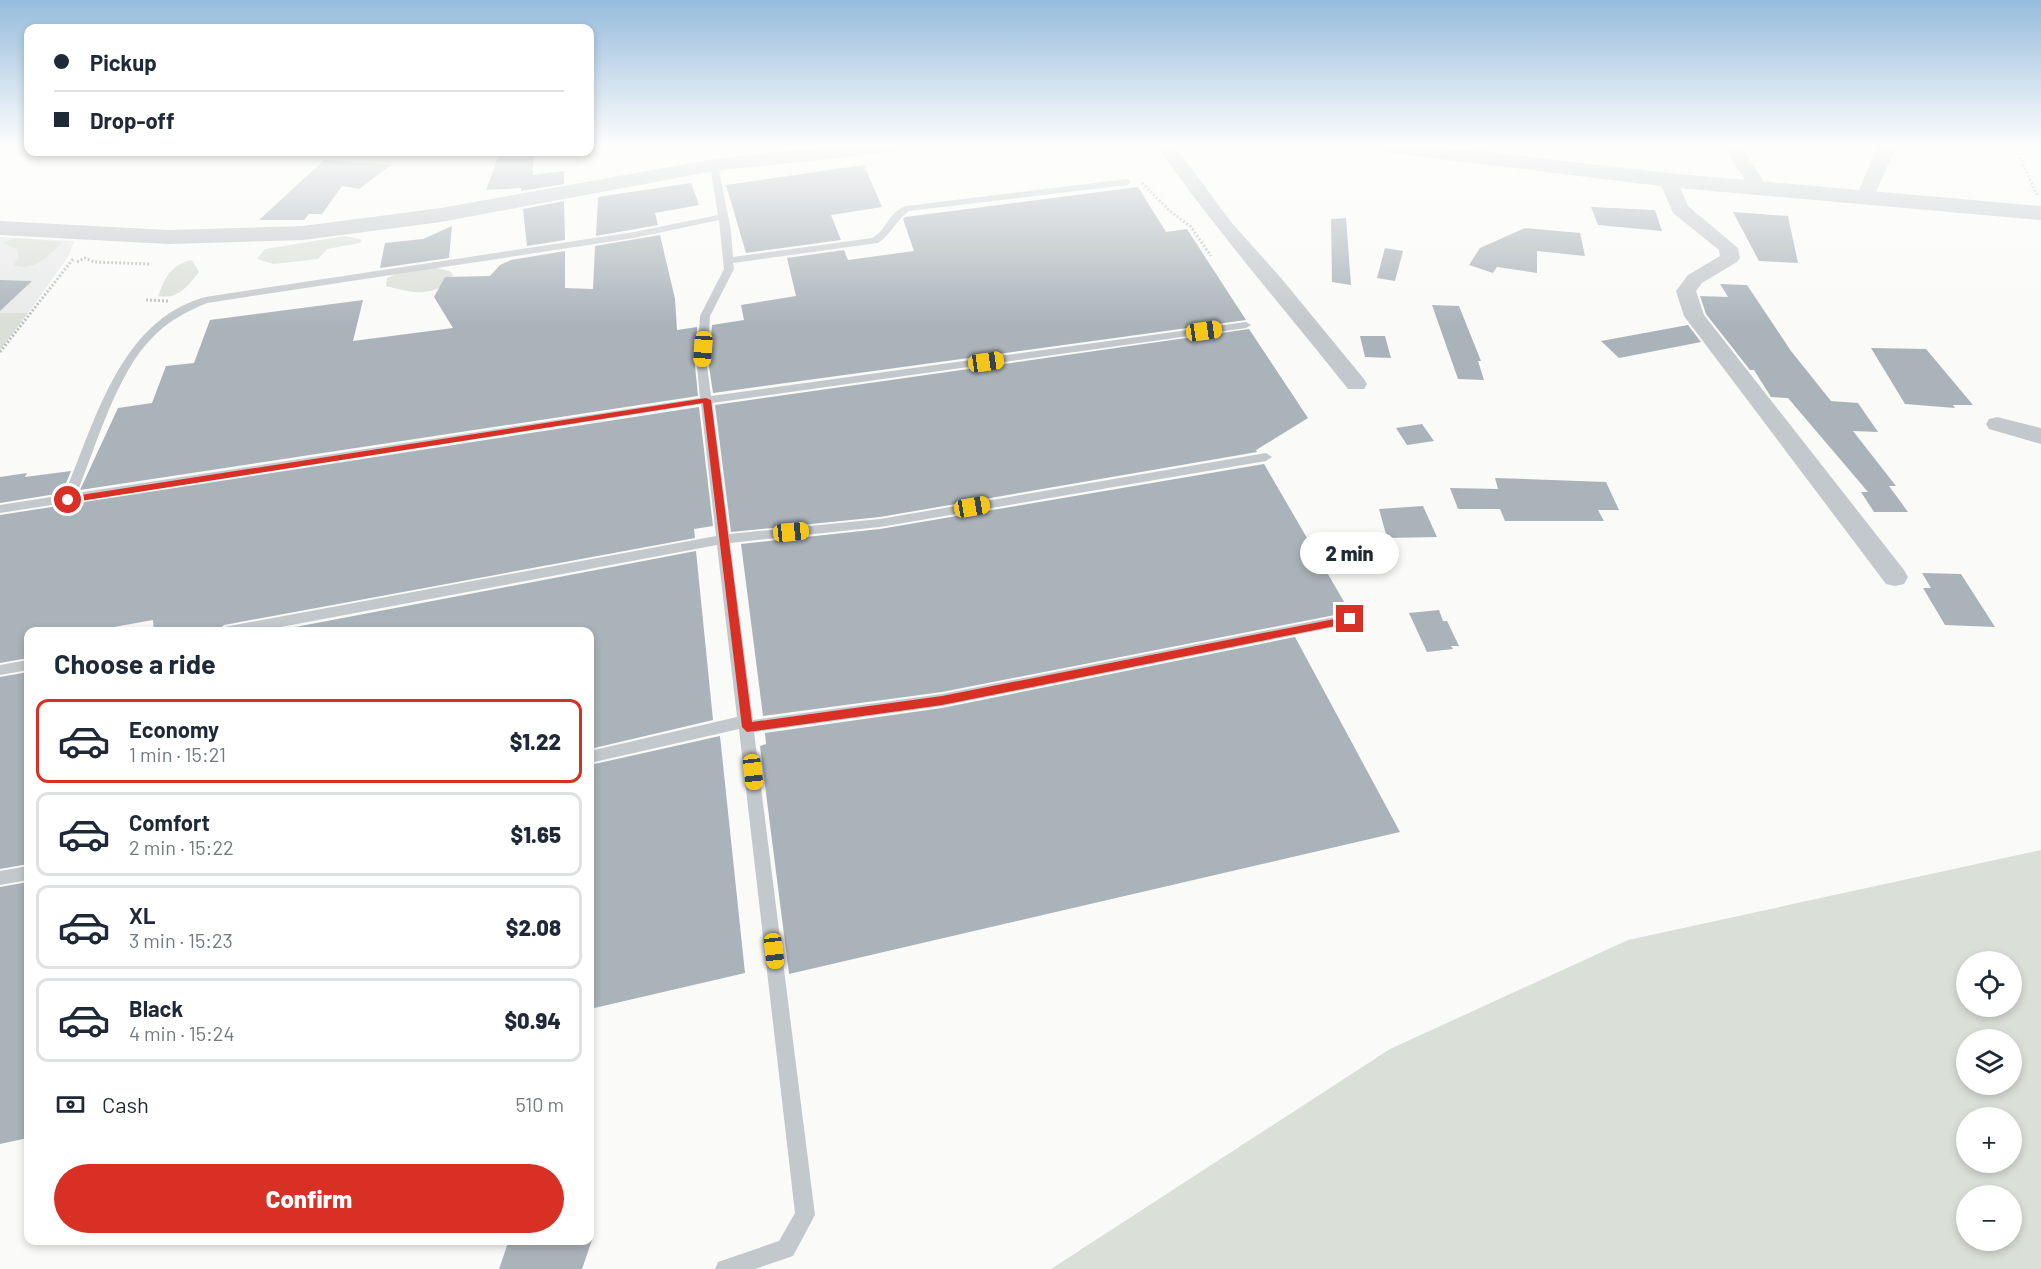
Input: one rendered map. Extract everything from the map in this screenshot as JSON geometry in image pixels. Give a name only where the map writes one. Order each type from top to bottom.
[{"type":"street","points":[[0,228],[168,237],[303,233],[441,215],[494,205]]},
{"type":"street","points":[[1209,205],[1356,384]]},
{"type":"street","points":[[1679,205],[1728,248],[1730,258],[1695,279],[1686,291],[1694,316],[1895,577]]},
{"type":"street","points":[[1955,205],[2041,213]]},
{"type":"street","points":[[1997,424],[2041,436]]},
{"type":"lane","points":[[720,205],[729,269],[705,316],[702,366],[805,1215],[786,1249],[725,1269]]},
{"type":"lane","points":[[728,261],[875,241],[883,236],[893,218],[906,209],[937,205]]},
{"type":"lane","points":[[68,500],[122,373],[144,339],[188,307],[205,300],[634,235],[722,217]]},
{"type":"lane","points":[[0,509],[706,400],[1246,325]]},
{"type":"lane","points":[[251,627],[724,539],[880,523],[1266,457]]},
{"type":"lane","points":[[594,756],[746,724],[942,700],[1350,619]]},
{"type":"lane","points":[[0,670],[24,666]]},
{"type":"lane","points":[[0,878],[24,874]]},
{"type":"path","points":[[1164,205],[1191,227],[1210,256]]},
{"type":"path","points":[[77,262],[85,258],[94,262],[150,264]]},
{"type":"path","points":[[0,352],[73,259]]},
{"type":"shaded area","points":[[345,236],[362,240],[360,243],[327,249],[318,259],[274,264],[257,259],[265,249]]},
{"type":"shaded area","points":[[0,237],[74,241],[68,257],[28,313],[0,313]]},
{"type":"shaded area","points":[[15,238],[63,242],[41,261],[22,267],[14,265],[19,257],[16,249],[2,243]]},
{"type":"shaded area","points":[[192,260],[199,272],[191,282],[176,294],[158,296],[170,272],[179,265]]},
{"type":"shaded area","points":[[432,267],[450,271],[453,275],[446,283],[431,291],[405,291],[386,286],[387,278],[404,271]]},
{"type":"shaded area","points":[[0,313],[28,313],[0,350]]},
{"type":"shaded area","points":[[2041,850],[2041,1269],[1051,1269],[1390,1049],[1628,940]]},
{"type":"building","points":[[275,205],[328,205],[322,214],[309,214],[304,220],[259,220]]},
{"type":"building","points":[[542,205],[564,205],[565,240],[527,246],[523,209]]},
{"type":"building","points":[[598,205],[698,205],[655,213],[658,225],[596,236]]},
{"type":"building","points":[[732,205],[882,207],[831,215],[841,240],[746,253]]},
{"type":"building","points":[[996,205],[1149,205],[1166,232],[1187,229],[1246,320],[713,393],[709,366],[712,325],[744,320],[741,305],[796,296],[787,258],[844,250],[848,260],[914,251],[903,219]]},
{"type":"building","points":[[1591,207],[1655,210],[1662,231],[1598,225]]},
{"type":"building","points":[[1733,212],[1788,216],[1798,263],[1759,261]]},
{"type":"building","points":[[1346,218],[1351,285],[1332,282],[1331,219]]},
{"type":"building","points":[[452,226],[449,258],[380,268],[385,243],[423,239]]},
{"type":"building","points":[[1525,228],[1580,233],[1585,256],[1537,251],[1537,273],[1497,267],[1493,273],[1469,265],[1480,248]]},
{"type":"building","points":[[660,235],[675,299],[677,330],[697,327],[695,366],[698,396],[80,490],[118,408],[152,403],[166,366],[194,363],[210,320],[363,300],[353,341],[453,328],[434,297],[445,277],[490,276],[500,265],[511,260],[565,251],[565,288],[593,289],[595,246]]},
{"type":"building","points":[[1385,248],[1403,251],[1395,281],[1377,278]]},
{"type":"building","points":[[0,280],[32,281],[0,311]]},
{"type":"building","points":[[1720,284],[1747,285],[1791,351],[1831,401],[1858,403],[1878,432],[1853,431],[1896,486],[1889,486],[1908,512],[1874,512],[1861,492],[1868,492],[1788,398],[1771,397],[1754,370],[1750,370],[1706,314],[1700,296],[1728,297]]},
{"type":"building","points":[[1432,305],[1459,306],[1481,361],[1478,361],[1484,380],[1458,379]]},
{"type":"building","points":[[1688,325],[1701,342],[1619,358],[1601,341]]},
{"type":"building","points":[[1249,329],[1308,418],[1256,450],[1257,452],[880,517],[731,532],[715,405]]},
{"type":"building","points":[[1360,336],[1385,336],[1391,358],[1365,357]]},
{"type":"building","points":[[1871,348],[1926,349],[1973,405],[1953,405],[1955,408],[1905,404]]},
{"type":"building","points":[[699,407],[713,526],[694,529],[695,538],[222,627],[154,627],[153,620],[114,627],[24,627],[24,659],[0,663],[0,515]]},
{"type":"building","points":[[1422,424],[1434,441],[1407,445],[1396,428]]},
{"type":"building","points":[[1264,464],[1350,612],[942,692],[763,716],[741,544],[880,529]]},
{"type":"building","points":[[71,471],[62,493],[0,503],[0,477],[27,473],[25,477]]},
{"type":"building","points":[[1495,478],[1606,482],[1619,510],[1598,510],[1604,521],[1505,521],[1500,509],[1458,509],[1450,488],[1498,489]]},
{"type":"building","points":[[1423,506],[1437,537],[1387,538],[1379,509]]},
{"type":"building","points":[[696,551],[713,720],[594,748],[594,627],[295,627]]},
{"type":"building","points":[[1922,573],[1961,574],[1995,627],[1945,625],[1923,588],[1931,588]]},
{"type":"building","points":[[1439,610],[1443,621],[1447,621],[1459,646],[1451,646],[1453,649],[1427,652],[1409,613]]},
{"type":"building","points":[[1295,637],[1400,832],[789,974],[760,746],[766,744],[765,733],[942,708]]},
{"type":"building","points":[[24,673],[24,865],[0,869],[0,677]]},
{"type":"building","points":[[720,736],[745,973],[594,1008],[594,764]]},
{"type":"building","points":[[24,883],[24,1139],[0,1144],[0,887]]},
{"type":"building","points":[[507,1245],[590,1245],[582,1269],[499,1269]]},
{"type":"route","points":[[68,500],[706,400],[747,727],[942,700],[1350,619]]}]
